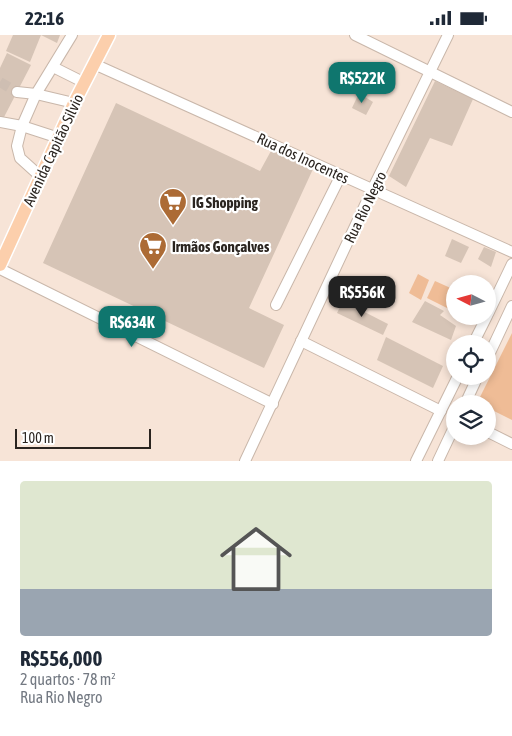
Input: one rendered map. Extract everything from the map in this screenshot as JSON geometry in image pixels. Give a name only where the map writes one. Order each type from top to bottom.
[{"type":"main road","name":"Avenida Capitão Silvio","points":[[1,262],[74,103],[109,35]]},
{"type":"main road","points":[[0,234],[15,232]]},
{"type":"street","points":[[41,177],[20,158],[17,146],[22,126],[36,93],[72,35]]},
{"type":"street","points":[[354,35],[512,112]]},
{"type":"street","name":"Rua Rio Negro","points":[[245,461],[372,190],[448,35]]},
{"type":"street","name":"Rua dos Inocentes","points":[[94,64],[512,252]]},
{"type":"street","points":[[53,67],[85,83]]},
{"type":"street","points":[[17,91],[36,93],[74,103]]},
{"type":"street","points":[[0,122],[22,126],[59,139]]},
{"type":"street","points":[[276,305],[341,175]]},
{"type":"street","points":[[1,262],[273,404]]},
{"type":"street","points":[[496,297],[512,264]]},
{"type":"street","points":[[496,339],[512,306]]},
{"type":"street","points":[[496,322],[502,326]]},
{"type":"street","points":[[301,341],[441,411]]},
{"type":"street","points":[[416,461],[454,385]]},
{"type":"street","points":[[496,436],[512,444]]},
{"type":"street","points":[[438,461],[446,444]]},
{"type":"shaded area","points":[[418,274],[429,280],[421,300],[409,293]]},
{"type":"shaded area","points":[[435,281],[446,286],[446,308],[427,298]]},
{"type":"shaded area","points":[[512,333],[512,420],[496,412],[496,395],[481,395],[486,385],[496,385],[496,365]]},
{"type":"building","points":[[13,35],[41,35],[30,62],[6,51]]},
{"type":"building","points":[[41,35],[60,35],[57,43]]},
{"type":"building","points":[[7,53],[31,65],[3,119],[0,117],[0,68]]},
{"type":"building","points":[[435,81],[473,99],[452,146],[430,138],[406,187],[389,176]]},
{"type":"building","points":[[359,93],[373,102],[366,115],[352,108]]},
{"type":"building","name":"IG Shopping","points":[[116,103],[260,171],[272,149],[313,169],[249,308],[284,325],[264,368],[43,263]]},
{"type":"building","points":[[452,239],[469,247],[461,263],[445,256]]},
{"type":"building","points":[[484,247],[496,252],[491,267],[478,259]]},
{"type":"building","points":[[343,301],[388,324],[383,335],[337,313]]},
{"type":"building","points":[[425,301],[444,311],[440,315],[446,319],[446,325],[456,326],[453,335],[446,335],[446,338],[412,322]]},
{"type":"building","points":[[386,337],[443,366],[433,388],[377,360]]},
{"type":"tunnel","points":[[0,82],[17,92]]},
{"type":"place","name":"IG Shopping","points":[[173,226]]},
{"type":"place","name":"Irmãos Gonçalves","points":[[153,270]]}]
